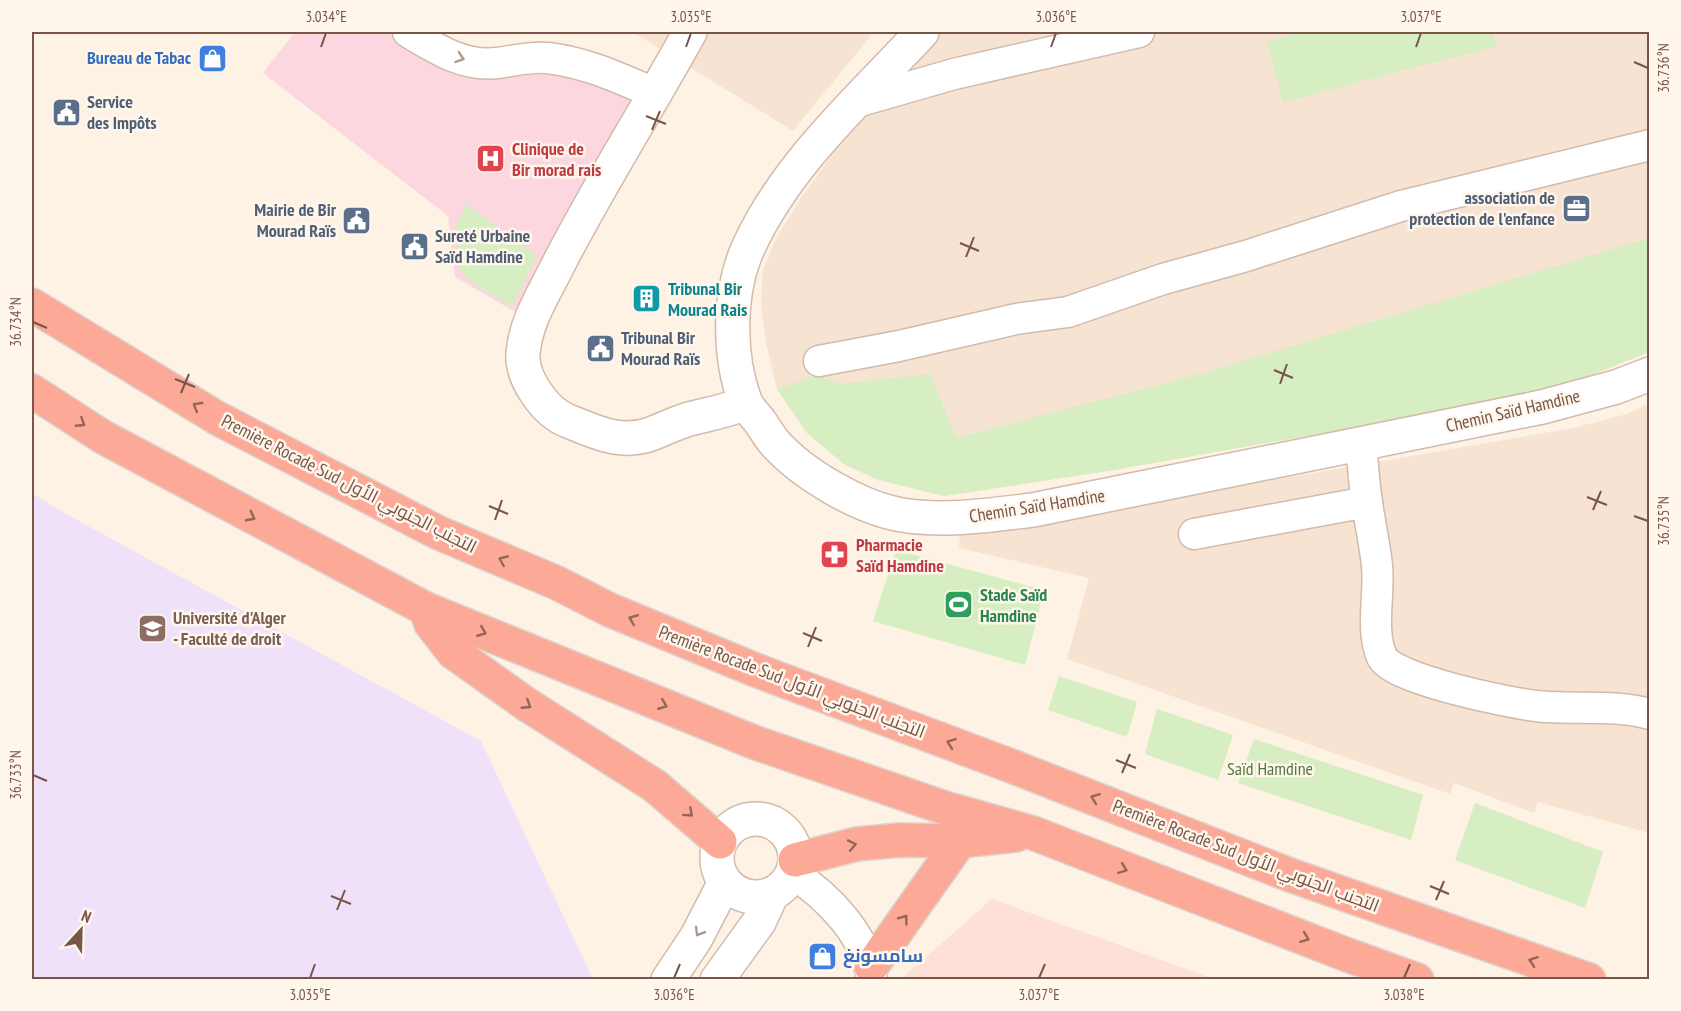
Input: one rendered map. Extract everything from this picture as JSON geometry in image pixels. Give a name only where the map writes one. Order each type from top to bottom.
[{"type":"highway","name":"Première Rocade Sud التجنب الجنوبي الأول","points":[[32,305],[217,418],[440,532],[556,583],[610,610],[758,671],[1006,764],[1290,875],[1589,980]]},
{"type":"highway","points":[[32,391],[103,437],[426,609],[756,743],[945,808],[1033,833],[1418,980]]},
{"type":"highway","points":[[426,609],[431,624],[453,652],[526,704],[655,786],[720,842]]},
{"type":"highway","points":[[785,879],[857,844],[900,840],[960,841],[1033,833]]},
{"type":"highway","points":[[871,973],[960,841]]},
{"type":"main road","points":[[690,32],[580,222],[532,315],[525,335],[523,356],[538,397],[546,406],[560,418],[598,434],[619,438],[648,435],[682,422],[725,412],[746,403]]},
{"type":"main road","name":"Chemin Saïd Hamdine","points":[[922,32],[853,103],[780,190],[748,249],[738,281],[732,325],[736,368],[746,403],[774,442],[828,487],[859,501],[900,515],[968,518],[1033,510],[1542,407],[1616,387],[1650,374]]},
{"type":"main road","points":[[717,980],[759,922],[785,879],[794,846],[788,834],[777,825],[765,820],[752,819],[738,822],[727,831],[720,842],[717,863],[725,882],[734,890],[756,897],[785,879]]},
{"type":"main road","points":[[668,980],[696,938],[725,882]]},
{"type":"street","points":[[408,32],[438,51],[468,62],[495,63],[544,57],[589,66],[656,94]]},
{"type":"street","points":[[853,103],[954,74],[1139,32]]},
{"type":"street","points":[[819,361],[899,346],[1016,319],[1068,312],[1163,279],[1246,256],[1401,206],[1650,145]]},
{"type":"street","points":[[1360,444],[1377,568],[1378,638],[1383,659],[1388,664],[1398,670],[1431,681],[1515,703],[1650,714]]},
{"type":"street","points":[[1194,534],[1367,502]]},
{"type":"street","points":[[785,879],[831,906],[862,944],[871,973]]},
{"type":"shaded area","name":"Clinique de Bir morad rais","points":[[295,32],[393,32],[570,70],[640,102],[522,316],[455,277],[448,216],[263,73]]},
{"type":"shaded area","points":[[633,32],[874,32],[793,131]]},
{"type":"shaded area","points":[[941,32],[1649,32],[1649,352],[1586,377],[1335,431],[1114,470],[944,496],[876,479],[844,464],[807,433],[777,389],[766,343],[761,303],[763,270],[775,240],[801,198],[842,141]]},
{"type":"shaded area","points":[[1649,403],[1649,833],[1538,802],[1534,813],[1454,783],[1450,794],[1067,659],[1089,578],[959,548],[960,534],[1573,428],[1627,414]]},
{"type":"shaded area","name":"Université d'Alger - Faculté de droit","points":[[32,493],[66,514],[481,741],[593,979],[32,979]]},
{"type":"shaded area","points":[[992,899],[1214,979],[901,979]]},
{"type":"green space","points":[[1300,32],[1493,32],[1497,46],[1283,102],[1267,42]]},
{"type":"green space","points":[[466,204],[537,256],[512,307],[469,281],[459,268],[456,225]]},
{"type":"green space","points":[[1649,238],[1649,352],[1586,377],[1510,397],[1114,470],[944,496],[876,479],[844,464],[807,433],[777,389],[818,375],[839,384],[930,374],[956,438],[1200,374]]},
{"type":"green space","name":"Stade Saïd Hamdine","points":[[896,550],[1044,590],[1025,665],[873,621]]},
{"type":"green space","points":[[1059,676],[1137,702],[1127,737],[1048,710]]},
{"type":"green space","points":[[1157,709],[1233,735],[1218,780],[1145,754]]},
{"type":"green space","name":"Saïd Hamdine","points":[[1254,739],[1423,795],[1411,840],[1238,783]]},
{"type":"green space","points":[[1475,803],[1603,852],[1585,908],[1455,860]]},
{"type":"place","name":"Bureau de Tabac","points":[[212,58]]},
{"type":"place","name":"Service des Impôts","points":[[66,112]]},
{"type":"place","name":"Clinique de Bir morad rais","points":[[491,159]]},
{"type":"place","name":"association de protection de l'enfance","points":[[1576,208]]},
{"type":"place","name":"Mairie de Bir Mourad Raïs","points":[[357,220]]},
{"type":"place","name":"Sureté Urbaine Saïd Hamdine","points":[[414,246]]},
{"type":"place","name":"Tribunal Bir Mourad Rais","points":[[647,299]]},
{"type":"place","name":"Tribunal Bir Mourad Raïs","points":[[600,348]]},
{"type":"place","name":"Pharmacie Saïd Hamdine","points":[[835,555]]},
{"type":"place","name":"Stade Saïd Hamdine","points":[[959,605]]},
{"type":"place","name":"Université d'Alger - Faculté de droit","points":[[152,628]]},
{"type":"place","name":"سامسونغ","points":[[822,956]]}]
